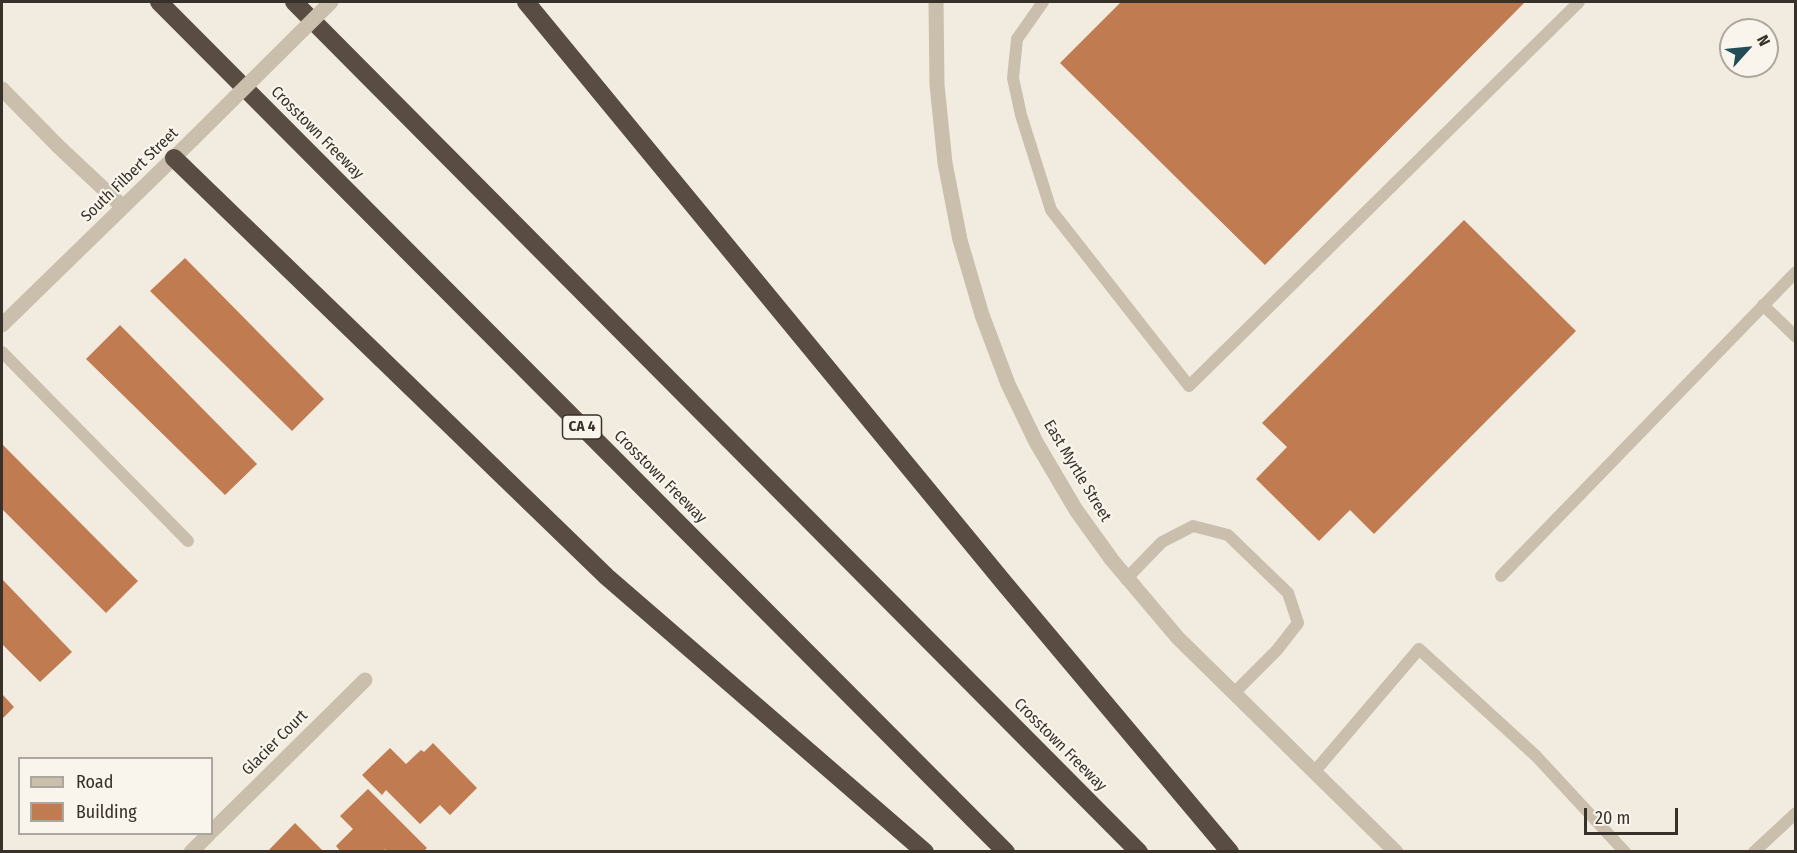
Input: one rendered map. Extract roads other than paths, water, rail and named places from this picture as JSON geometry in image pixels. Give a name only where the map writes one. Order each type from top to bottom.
[{"type":"highway","name":"Crosstown Freeway","points":[[159,2],[1006,852]]},
{"type":"highway","name":"Crosstown Freeway","points":[[294,2],[1138,852]]},
{"type":"highway","points":[[526,2],[1005,584],[1230,852]]},
{"type":"highway","points":[[174,158],[607,577],[925,852]]},
{"type":"street","name":"South Filbert Street","points":[[2,325],[331,2]]},
{"type":"street","name":"East Myrtle Street","points":[[936,2],[937,86],[945,163],[960,240],[982,315],[1008,384],[1036,442],[1076,510],[1126,579],[1178,638],[1396,852]]},
{"type":"street","points":[[2,89],[123,207]]},
{"type":"street","name":"Glacier Court","points":[[213,829],[365,680]]},
{"type":"street","name":"Glacier Court","points":[[191,852],[207,835]]},
{"type":"lane","points":[[1043,2],[1017,39],[1013,78],[1020,115],[1051,210],[1188,386],[1578,2]]},
{"type":"lane","points":[[1501,576],[1796,272]]},
{"type":"lane","points":[[1763,305],[1796,337]]},
{"type":"lane","points":[[2,352],[188,541]]},
{"type":"lane","points":[[1126,579],[1162,542],[1193,526],[1228,535],[1288,593],[1298,623],[1277,650],[1234,693]]},
{"type":"lane","points":[[1315,771],[1419,649],[1536,756],[1625,852]]},
{"type":"lane","points":[[1754,852],[1796,813]]}]
